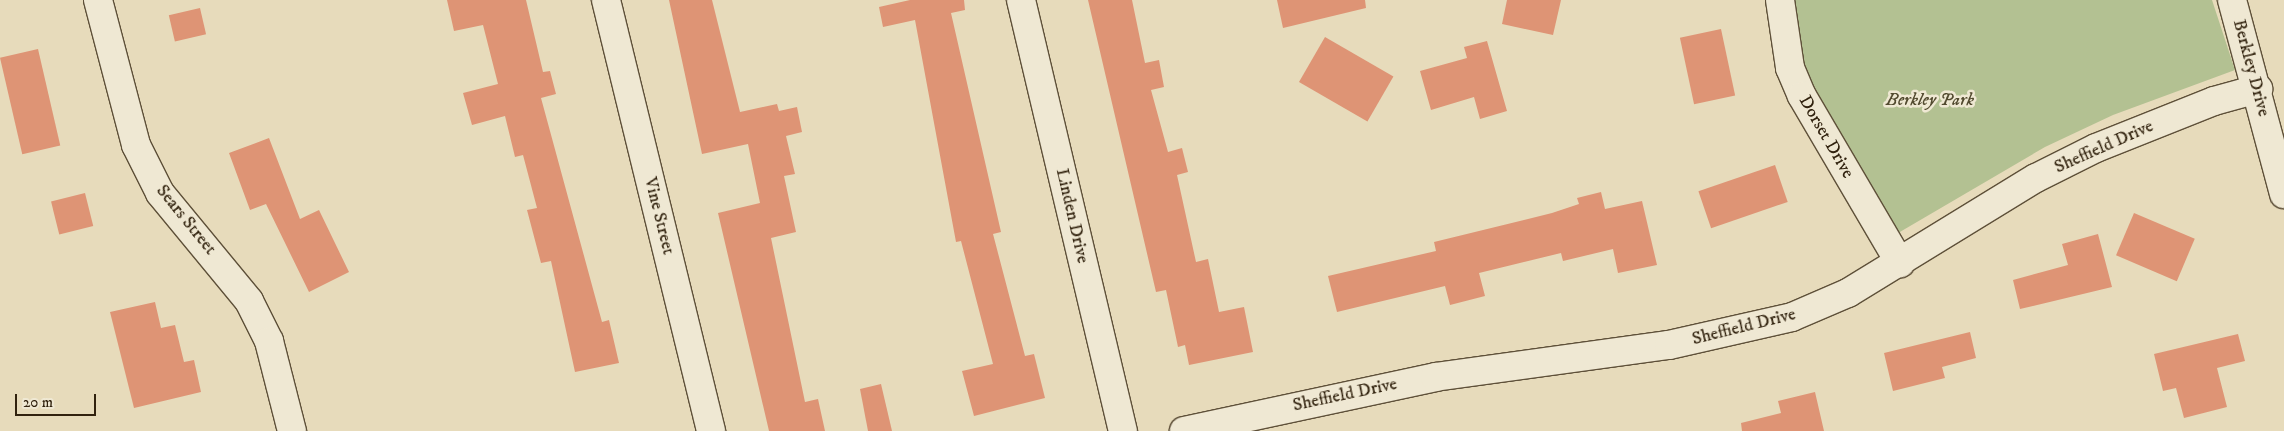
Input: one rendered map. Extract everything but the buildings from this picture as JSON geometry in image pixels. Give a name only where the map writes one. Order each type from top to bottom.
[{"type":"street","name":"Sears Street","points":[[98,0],[136,145],[160,193],[249,300],[269,341],[292,431]]},
{"type":"street","name":"Vine Street","points":[[606,0],[711,431]]},
{"type":"street","name":"Linden Drive","points":[[1021,0],[1123,431]]},
{"type":"street","name":"Dorset Drive","points":[[1780,0],[1790,68],[1802,96],[1900,263]]},
{"type":"street","name":"Berkley Drive","points":[[2232,0],[2258,89],[2284,194]]},
{"type":"street","name":"Sheffield Drive","points":[[1184,431],[1434,376],[1613,354],[1734,332],[1792,317],[1848,293],[1900,263],[2036,178],[2096,148],[2214,101],[2258,89]]},
{"type":"green space","name":"Berkley Park","points":[[1792,0],[2212,0],[2235,70],[2113,115],[2045,147],[1893,236],[1814,96],[1803,63]]}]
